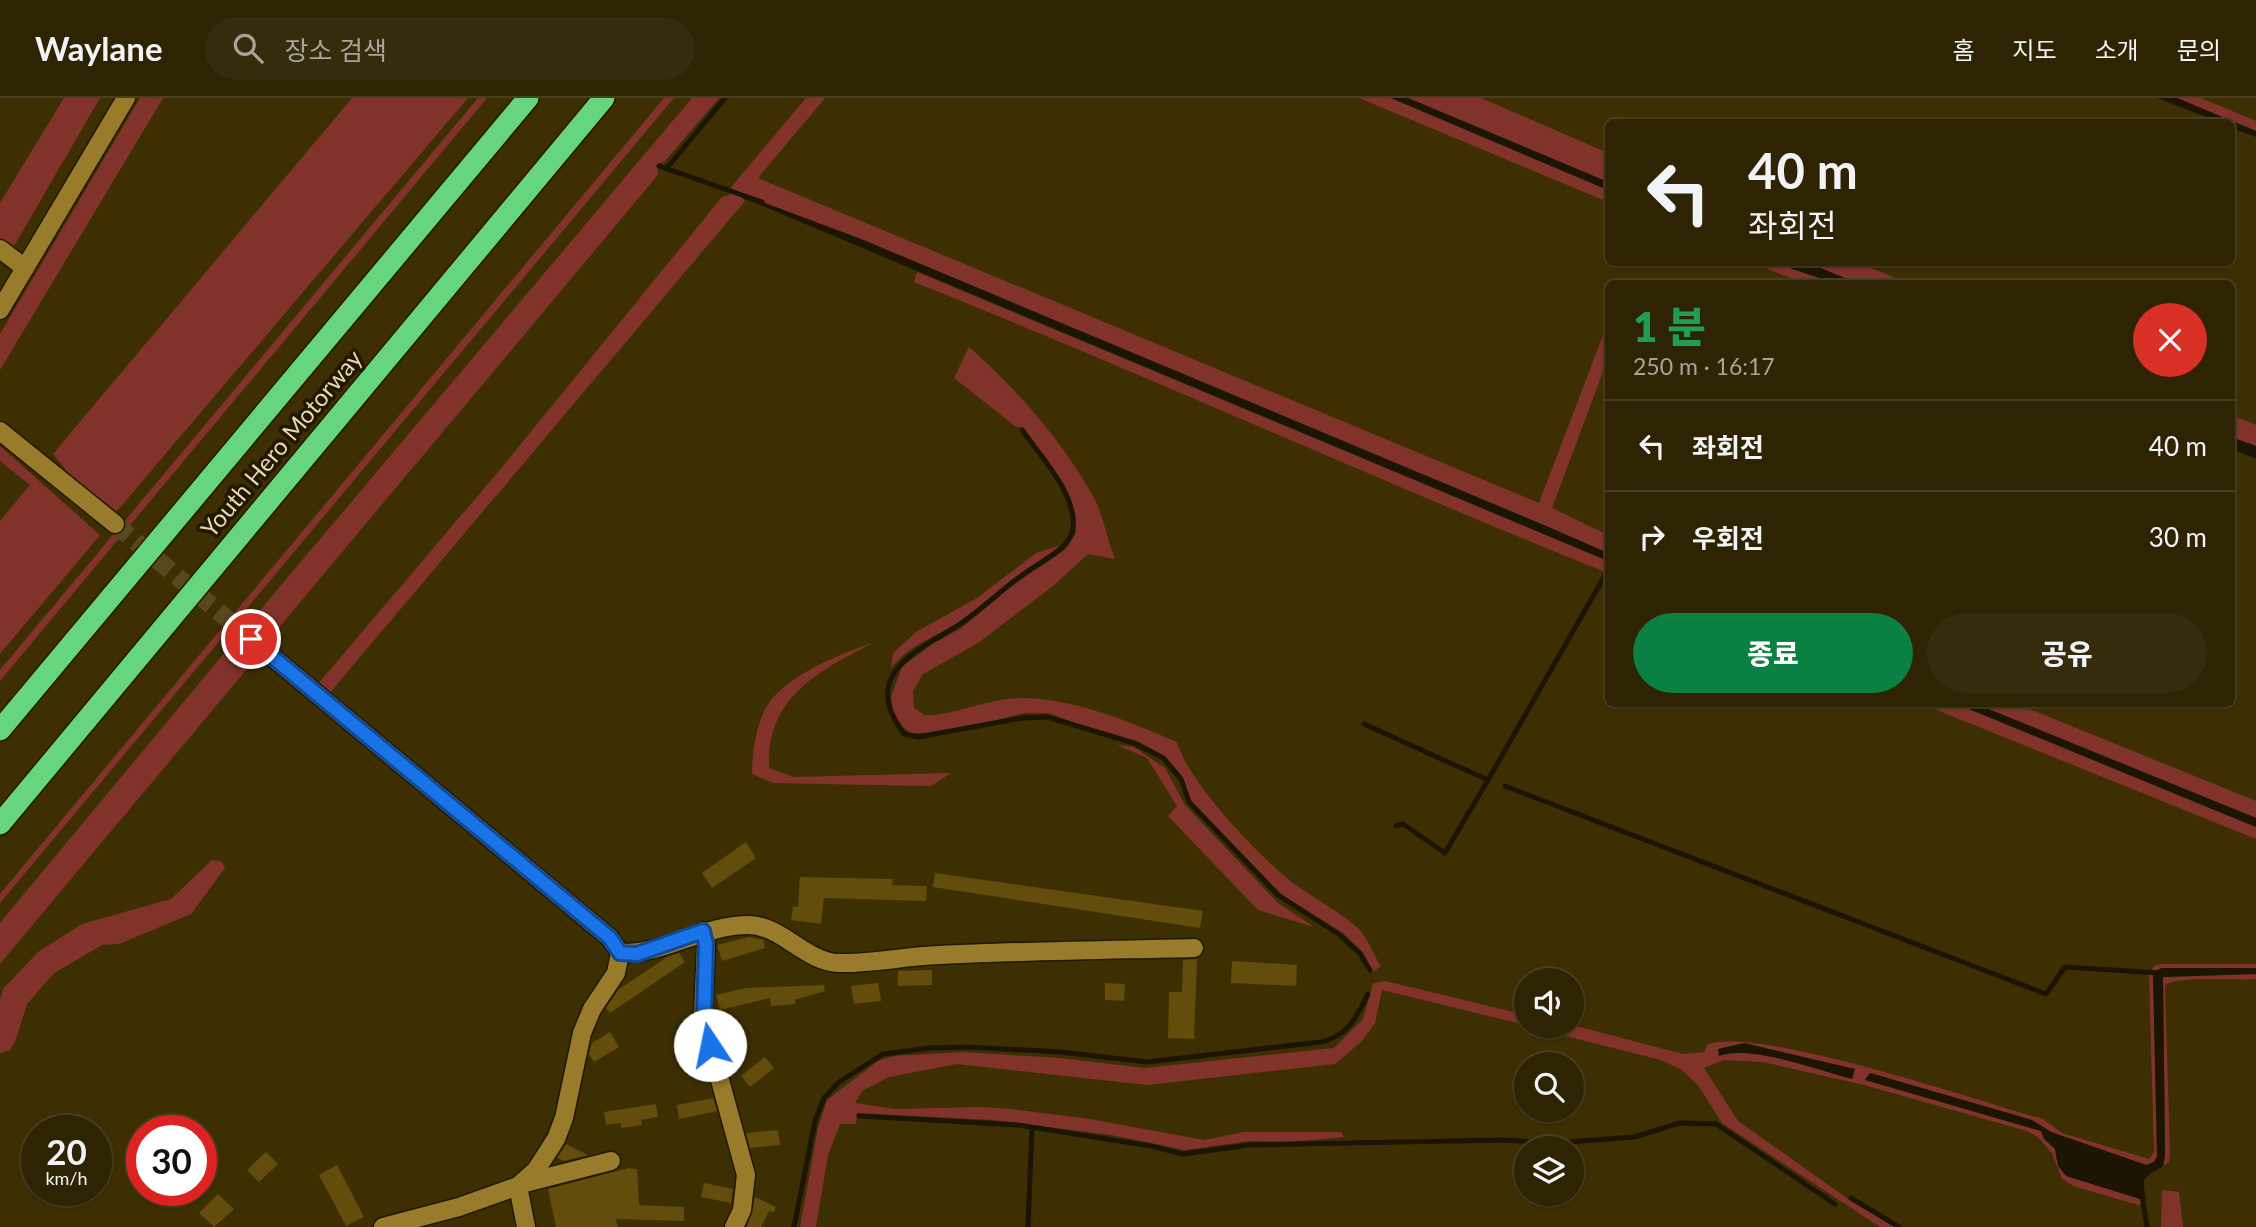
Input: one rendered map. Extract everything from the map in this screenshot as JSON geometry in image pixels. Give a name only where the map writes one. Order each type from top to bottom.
[{"type":"highway","name":"Youth Hero Motorway","points":[[0,730],[528,98]]},
{"type":"highway","name":"Youth Hero Motorway","points":[[0,824],[604,98]]},
{"type":"street","points":[[0,310],[126,98]]},
{"type":"street","points":[[0,249],[25,268]]},
{"type":"street","points":[[0,431],[116,524]]},
{"type":"street","points":[[251,639],[610,938],[620,953],[616,973],[592,1009],[582,1033],[567,1107],[556,1139],[522,1184],[526,1227]]},
{"type":"street","points":[[620,953],[637,954],[703,931],[747,925],[764,926],[819,958],[837,964],[936,955],[1194,948]]},
{"type":"street","points":[[703,931],[706,944],[704,1018],[746,1175],[742,1210],[734,1227]]},
{"type":"street","points":[[383,1227],[459,1206],[522,1184],[611,1161]]},
{"type":"shaded area","points":[[64,98],[100,98],[10,253],[0,245],[0,203]]},
{"type":"shaded area","points":[[140,98],[163,98],[0,370],[0,334]]},
{"type":"shaded area","points":[[352,98],[468,98],[111,518],[90,500],[53,454]]},
{"type":"shaded area","points":[[478,98],[487,98],[0,681],[0,670]]},
{"type":"shaded area","points":[[664,98],[674,98],[0,903],[0,894]]},
{"type":"shaded area","points":[[692,98],[719,98],[664,162],[657,164],[658,175],[266,643],[245,628]]},
{"type":"shaded area","points":[[806,98],[825,98],[758,178],[1539,503],[1605,330],[1605,366],[1552,508],[1605,534],[1605,552],[861,239],[746,196],[742,197],[745,201],[328,695],[317,685],[498,472],[722,197],[729,195],[732,186]]},
{"type":"shaded area","points":[[1359,98],[1391,98],[1605,189],[1605,201]]},
{"type":"shaded area","points":[[1391,98],[1408,98],[1605,181],[1605,189]]},
{"type":"shaded area","points":[[1408,98],[1481,98],[1605,152],[1605,181]]},
{"type":"shaded area","points":[[2157,98],[2177,98],[2227,119],[2211,119]]},
{"type":"shaded area","points":[[2177,98],[2201,98],[2256,121],[2256,131],[2235,122],[2235,119],[2227,119]]},
{"type":"shaded area","points":[[2235,122],[2256,131],[2256,137],[2235,129]]},
{"type":"shaded area","points":[[746,196],[861,239],[1544,525],[1605,552],[1605,560],[741,197]]},
{"type":"shaded area","points":[[1760,266],[1784,266],[1825,280],[1796,280]]},
{"type":"shaded area","points":[[1784,266],[1815,266],[1850,280],[1825,280]]},
{"type":"shaded area","points":[[1815,266],[1866,266],[1900,280],[1850,280]]},
{"type":"shaded area","points":[[917,272],[1605,560],[1605,572],[1088,354],[914,282]]},
{"type":"shaded area","points":[[969,347],[1022,399],[1071,460],[1096,502],[1115,559],[1088,554],[1053,586],[978,643],[923,674],[913,691],[914,708],[925,715],[935,715],[1014,698],[1045,700],[1103,713],[1177,742],[1183,758],[1208,795],[1259,852],[1288,879],[1349,921],[1363,934],[1381,966],[1373,972],[1363,952],[1343,933],[1282,895],[1192,803],[1178,772],[1165,756],[1139,742],[1104,734],[1049,713],[1024,713],[956,730],[924,733],[911,733],[902,726],[893,711],[891,697],[902,667],[932,644],[960,629],[1012,586],[1066,549],[1076,533],[1075,513],[1066,491],[1024,428],[1015,426],[954,378]]},
{"type":"shaded area","points":[[2235,417],[2256,425],[2256,446],[2235,438]]},
{"type":"shaded area","points":[[2235,438],[2256,446],[2256,459],[2235,451]]},
{"type":"shaded area","points":[[0,446],[100,535],[0,654],[0,521],[30,485],[0,461]]},
{"type":"shaded area","points":[[1062,545],[962,620],[907,652],[891,668],[893,653],[916,632],[977,598],[1036,553]]},
{"type":"shaded area","points":[[235,640],[256,658],[0,964],[0,923]]},
{"type":"shaded area","points":[[873,643],[815,676],[786,705],[776,723],[770,744],[769,768],[793,777],[951,773],[931,786],[773,783],[752,774],[757,730],[763,713],[775,695],[815,667]]},
{"type":"shaded area","points":[[1929,707],[1964,707],[2256,827],[2256,839]]},
{"type":"shaded area","points":[[1964,707],[1983,707],[2256,818],[2256,827]]},
{"type":"shaded area","points":[[1983,707],[2024,707],[2256,801],[2256,818]]},
{"type":"shaded area","points":[[1117,745],[1134,747],[1165,768],[1185,805],[1278,903],[1314,927],[1258,910],[1168,816],[1177,806],[1147,758]]},
{"type":"shaded area","points":[[212,860],[222,862],[225,868],[191,914],[119,944],[102,945],[54,973],[27,1004],[10,1050],[0,1053],[0,1000],[3,989],[38,952],[82,924],[171,899]]},
{"type":"shaded area","points":[[2256,964],[2256,968],[2162,968],[2153,972],[2157,1157],[2154,1162],[2146,1165],[2051,1132],[2032,1120],[1870,1073],[1865,1079],[2041,1131],[2055,1149],[2058,1166],[2146,1201],[2139,1205],[2076,1187],[2062,1179],[2052,1153],[2038,1137],[2027,1131],[1864,1085],[1763,1062],[1724,1060],[1704,1068],[1738,1121],[1851,1201],[1895,1227],[1880,1227],[1722,1123],[1698,1085],[1682,1070],[1661,1060],[1574,1038],[1584,1038],[1584,1028],[1683,1054],[1704,1052],[1708,1044],[1736,1042],[1774,1046],[1872,1068],[2043,1119],[2062,1133],[2149,1159],[2154,1152],[2149,975],[2154,966]]},
{"type":"shaded area","points":[[2162,968],[2256,968],[2256,974],[2163,977],[2165,1156],[2163,1166],[2145,1179],[2146,1201],[2066,1176],[2058,1166],[2055,1149],[2044,1139],[2041,1131],[1865,1080],[1870,1073],[2032,1120],[2051,1132],[2146,1165],[2154,1162],[2157,1157],[2153,972]]},
{"type":"shaded area","points":[[2256,974],[2256,979],[2192,979],[2165,986],[2170,1154],[2169,1162],[2163,1166],[2163,977]]},
{"type":"shaded area","points":[[1385,981],[1514,1012],[1514,1022],[1382,990],[1375,1023],[1362,1041],[1335,1064],[1147,1085],[957,1064],[889,1077],[862,1091],[855,1103],[895,1109],[1011,1109],[1090,1119],[1204,1140],[1244,1132],[1341,1132],[1344,1137],[1290,1142],[1249,1141],[1185,1150],[1111,1135],[993,1120],[857,1113],[856,1124],[840,1124],[828,1155],[816,1227],[800,1227],[818,1128],[827,1100],[878,1061],[894,1056],[963,1052],[1059,1058],[1145,1068],[1334,1048],[1363,1019],[1373,983]]},
{"type":"shaded area","points":[[1744,1043],[1855,1069],[1852,1079],[1748,1053],[1719,1056],[1718,1049]]},
{"type":"shaded area","points":[[2162,1190],[2179,1192],[2183,1227],[2161,1227]]},
{"type":"building","points":[[746,842],[756,858],[712,888],[702,873]]},
{"type":"building","points":[[935,873],[1203,911],[1200,928],[933,887]]},
{"type":"building","points":[[800,877],[893,879],[892,885],[927,886],[926,901],[824,898],[821,924],[791,920],[793,906],[798,907]]},
{"type":"building","points":[[749,937],[763,940],[765,948],[722,961],[717,945]]},
{"type":"building","points":[[679,953],[685,962],[610,1013],[606,1008],[618,990],[667,957]]},
{"type":"building","points":[[1197,959],[1194,1039],[1168,1038],[1169,992],[1182,992],[1183,960]]},
{"type":"building","points":[[1232,961],[1297,965],[1296,986],[1231,983]]},
{"type":"building","points":[[932,970],[932,985],[898,986],[898,971]]},
{"type":"building","points":[[878,983],[881,1001],[854,1004],[851,986]]},
{"type":"building","points":[[1105,983],[1125,984],[1124,1001],[1105,1000]]},
{"type":"building","points":[[824,985],[825,991],[795,1000],[796,1004],[771,1006],[770,998],[720,1010],[716,995],[746,988]]},
{"type":"building","points":[[610,1032],[619,1047],[594,1062],[589,1054],[592,1043]]},
{"type":"building","points":[[765,1057],[774,1068],[750,1087],[741,1076]]},
{"type":"building","points":[[713,1098],[717,1111],[679,1119],[677,1105]]},
{"type":"building","points":[[656,1104],[658,1117],[641,1120],[642,1125],[621,1128],[621,1123],[606,1125],[604,1112]]},
{"type":"building","points":[[778,1130],[780,1145],[750,1148],[746,1133]]},
{"type":"building","points":[[566,1144],[588,1155],[564,1161],[557,1158]]},
{"type":"building","points":[[266,1152],[278,1164],[259,1182],[247,1170]]},
{"type":"building","points":[[337,1165],[364,1217],[346,1226],[319,1175]]},
{"type":"building","points":[[629,1168],[637,1169],[639,1205],[684,1207],[684,1221],[616,1219],[618,1227],[556,1227],[548,1189]]},
{"type":"building","points":[[704,1183],[733,1189],[731,1203],[701,1197]]},
{"type":"building","points":[[217,1195],[234,1209],[214,1227],[199,1213],[206,1206],[217,1206]]},
{"type":"building","points":[[755,1197],[776,1207],[774,1212],[769,1211],[761,1227],[747,1227]]},
{"type":"waterway","points":[[667,168],[725,98]]},
{"type":"waterway","points":[[659,166],[762,202]]},
{"type":"waterway","points":[[1022,430],[1063,489],[1073,515],[1071,535],[1055,553],[1019,577],[969,618],[911,655],[899,667],[890,680],[888,695],[892,713],[904,734],[918,737],[1022,718],[1047,717],[1134,743],[1163,758],[1181,779],[1189,802],[1278,895],[1340,935],[1360,954],[1370,970]]},
{"type":"waterway","points":[[1364,724],[1488,780],[1605,575]]},
{"type":"waterway","points":[[1396,826],[1403,824],[1445,853],[1488,780]]},
{"type":"waterway","points":[[1505,786],[2046,994],[2065,967],[2160,973]]},
{"type":"waterway","points":[[794,1227],[815,1121],[824,1098],[839,1082],[883,1054],[967,1047],[1061,1052],[1147,1062],[1321,1042],[1345,1031],[1368,994]]},
{"type":"waterway","points":[[859,1116],[1018,1125],[1151,1146],[1183,1154],[1249,1145],[1503,1140],[1556,1143],[1634,1137],[1680,1123],[1716,1124],[1835,1204]]},
{"type":"waterway","points":[[1028,1227],[1032,1128]]},
{"type":"waterway","points":[[2142,1196],[2147,1227]]},
{"type":"waterway","points":[[1851,1198],[1899,1227]]},
{"type":"tunnel","points":[[115,524],[251,639]]},
{"type":"route","points":[[251,639],[610,938],[620,953],[637,954],[703,931],[706,944],[704,1018],[710,1045]]}]
